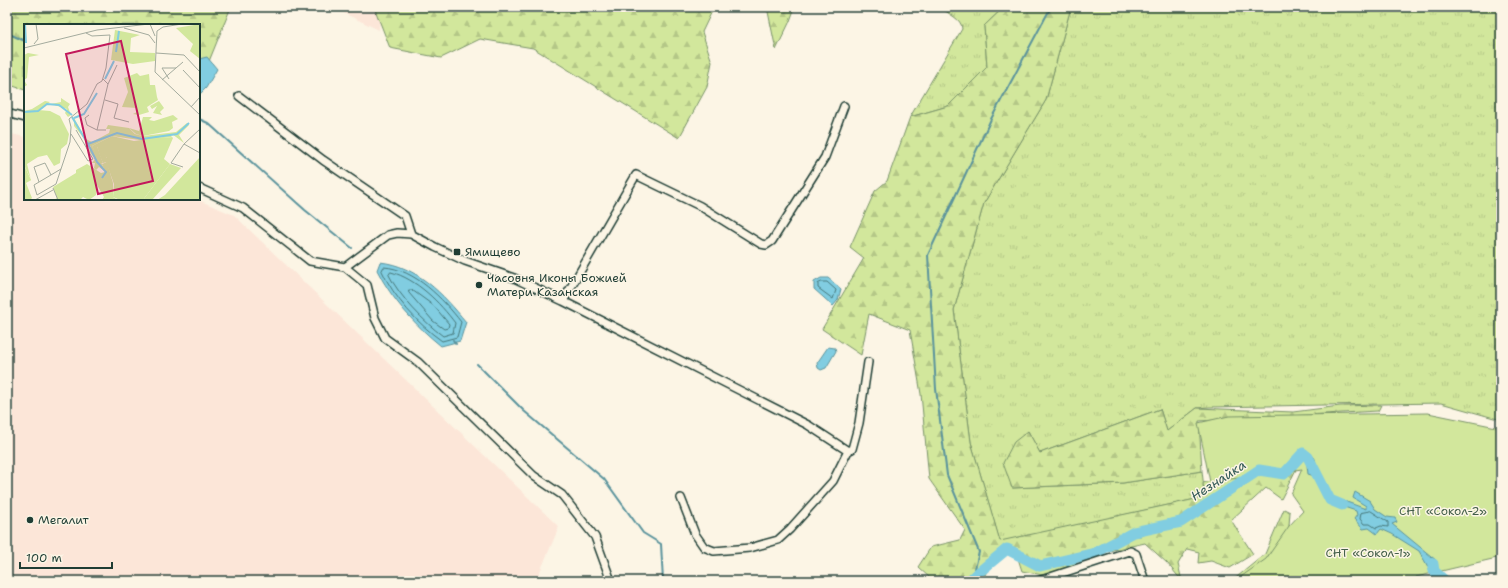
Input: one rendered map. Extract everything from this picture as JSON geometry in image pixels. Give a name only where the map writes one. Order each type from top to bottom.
[{"type":"street","points":[[239,96],[323,160],[405,216],[411,234]]},
{"type":"street","points":[[563,301],[636,175],[700,206],[761,244],[766,245],[772,241],[825,157],[844,106]]},
{"type":"street","points":[[7,113],[24,118]]},
{"type":"street","points":[[200,188],[243,208],[310,261],[345,267],[367,285],[375,318],[385,338],[418,362],[534,476],[562,495],[595,537],[611,581]]},
{"type":"street","points":[[345,267],[388,235],[397,233],[411,234],[460,258],[514,278],[563,301],[808,425],[848,450]]},
{"type":"street","points":[[681,498],[695,534],[704,547],[714,551],[750,548],[778,540],[790,529],[832,482],[848,450],[852,449],[868,362]]},
{"type":"street","points":[[1038,581],[1130,551],[1136,554],[1145,581]]},
{"type":"shaded area","points":[[331,7],[381,7],[379,30]]},
{"type":"shaded area","points":[[7,133],[24,137],[24,200],[198,200],[234,215],[559,527],[536,581],[7,581]]},
{"type":"green space","points":[[7,7],[231,7],[200,84],[200,24],[24,24],[24,90],[7,84]]},
{"type":"green space","points":[[374,7],[714,7],[702,32],[712,62],[707,87],[679,138],[533,48],[480,39],[441,58],[390,48]]},
{"type":"green space","points":[[767,7],[795,7],[776,50]]},
{"type":"green space","points":[[941,7],[1004,7],[984,26],[987,67],[948,106],[910,117],[962,29],[960,22]]},
{"type":"green space","points":[[1004,7],[1071,7],[1046,100],[984,203],[954,310],[971,442],[1000,541],[1205,497],[1203,483],[1253,470],[1305,452],[1281,499],[1266,488],[1231,520],[1253,554],[1230,568],[1211,561],[1198,563],[1199,552],[1187,549],[1178,564],[1182,581],[1167,563],[1145,543],[1081,557],[1068,571],[1048,576],[1022,571],[1015,549],[989,567],[982,581],[926,581],[930,578],[918,567],[931,547],[960,540],[965,530],[929,479],[921,394],[910,330],[869,314],[861,355],[822,329],[864,258],[850,247],[875,191],[887,181],[910,117],[948,106],[987,67],[984,26]]},
{"type":"green space","points":[[1071,7],[1501,7],[1501,420],[1441,403],[1209,407],[1197,408],[1167,431],[1160,409],[1040,453],[1028,431],[1013,488],[1123,483],[1202,471],[1205,497],[1000,542],[971,442],[954,310],[984,203],[1046,100]]},
{"type":"green space","points":[[1381,405],[1378,411],[1199,421],[1202,471],[1123,483],[1012,488],[1003,463],[1014,442],[1028,431],[1040,453],[1160,409],[1167,431],[1197,408],[1293,412],[1340,406]]},
{"type":"green space","name":"СНТ «Сокол-2»","points":[[1428,413],[1501,428],[1501,557],[1416,577],[1417,581],[1235,581],[1266,559],[1289,526],[1303,511],[1291,494],[1302,469],[1210,482],[1198,423],[1229,416]]},
{"type":"green space","points":[[1284,509],[1290,512],[1287,553],[1274,581],[1232,581],[1265,554]]},
{"type":"water","points":[[207,57],[217,69],[206,88],[200,94],[200,59]]},
{"type":"water","points":[[380,262],[406,269],[417,275],[448,301],[466,322],[460,341],[441,346],[413,321],[397,302],[383,281],[377,270]]},
{"type":"water","points":[[821,278],[828,278],[841,289],[838,300],[833,306],[814,289],[814,282]]},
{"type":"water","points":[[828,347],[835,348],[836,351],[826,368],[821,370],[818,368],[817,363]]},
{"type":"water","points":[[1309,453],[1316,461],[1315,467],[1321,481],[1318,483],[1314,476],[1308,474],[1306,457]]},
{"type":"water","points":[[1355,492],[1370,501],[1375,509],[1387,517],[1395,518],[1397,522],[1392,524],[1437,561],[1435,567],[1439,576],[1437,578],[1432,574],[1419,551],[1381,529],[1377,534],[1369,528],[1363,529],[1354,519],[1357,515],[1356,511],[1329,502],[1330,498],[1344,501],[1366,509],[1366,506],[1353,498]]},
{"type":"waterway","points":[[962,581],[973,577],[979,552],[947,475],[936,389],[928,255],[991,119],[1051,7]]},
{"type":"waterway","points":[[7,33],[24,41]]},
{"type":"waterway","points":[[200,119],[208,123],[305,210],[352,248]]},
{"type":"waterway","points":[[453,340],[456,344]]},
{"type":"waterway","points":[[477,364],[524,411],[604,479],[643,533],[661,544],[663,581]]},
{"type":"waterway","name":"Незнайка","points":[[973,577],[1007,549],[1040,566],[1095,553],[1134,532],[1181,522],[1259,470],[1284,474],[1303,453],[1308,457],[1330,500],[1342,505]]},
{"type":"waterway","name":"Незнайка","points":[[1433,564],[1434,571],[1445,581]]},
{"type":"place","name":"Ямищево","points":[[457,252]]},
{"type":"place","name":"Часовня Иконы Божией Матери Казанская","points":[[479,285]]},
{"type":"place","name":"Мегалит","points":[[30,520]]},
{"type":"park label","name":"СНТ «Сокол-1»","points":[[1368,553]]}]
